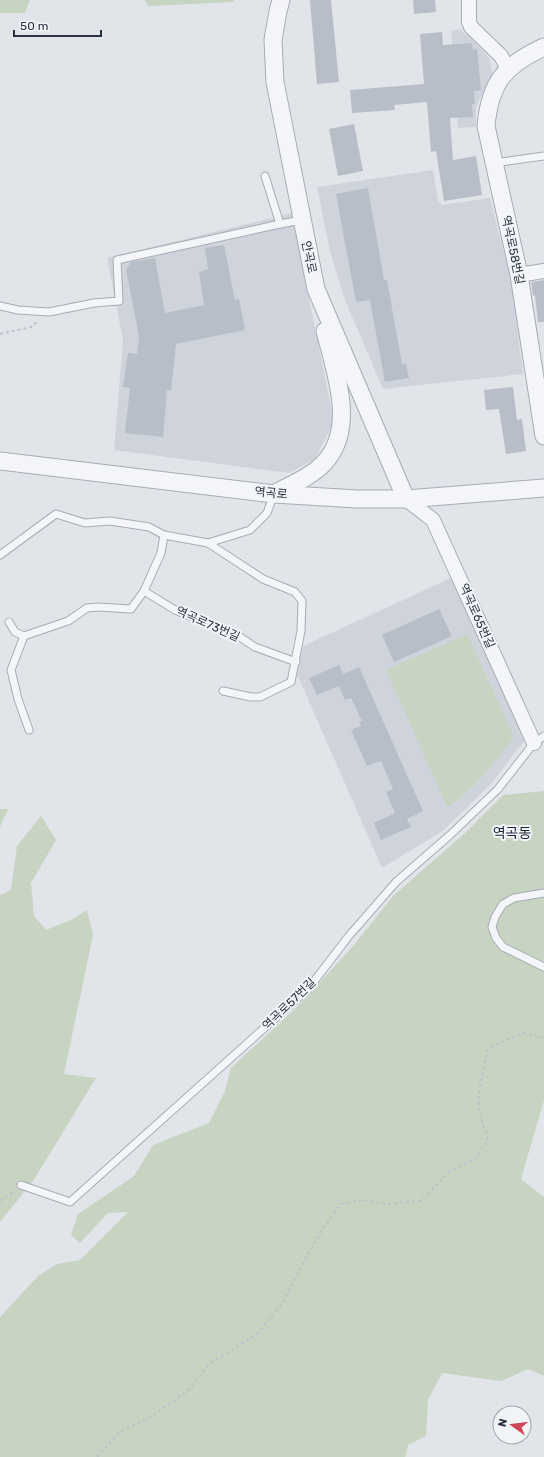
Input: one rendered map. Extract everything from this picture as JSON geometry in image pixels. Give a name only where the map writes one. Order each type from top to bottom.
[{"type":"street","name":"안곡로","points":[[281,0],[273,40],[275,82],[316,289],[406,498]]},
{"type":"street","points":[[469,0],[469,22],[472,27],[501,56],[508,69],[518,61],[544,47]]},
{"type":"street","name":"역곡로58번길","points":[[508,69],[493,93],[488,106],[486,126],[519,275],[540,380],[544,436]]},
{"type":"street","points":[[519,275],[544,271]]},
{"type":"street","points":[[274,494],[312,473],[323,464],[334,450],[340,430],[340,394],[316,289]]},
{"type":"street","name":"역곡로","points":[[0,462],[274,494],[357,499],[406,498],[544,488]]},
{"type":"street","name":"역곡로65번길","points":[[406,498],[433,520],[539,739]]},
{"type":"lane","points":[[493,163],[544,156]]},
{"type":"lane","points":[[265,176],[280,224]]},
{"type":"lane","points":[[0,306],[18,310],[49,312],[94,303],[119,301],[117,260],[302,220]]},
{"type":"lane","points":[[208,543],[250,530],[267,513],[274,494]]},
{"type":"lane","points":[[0,554],[56,514],[85,523],[110,522],[149,527],[164,535],[208,543],[263,579],[295,592],[302,601],[301,631],[291,682],[260,697],[251,697],[223,691]]},
{"type":"lane","points":[[9,622],[15,632],[24,636],[68,621],[87,608],[98,607],[131,610],[144,591],[161,553],[164,535]]},
{"type":"lane","name":"역곡로73번길","points":[[144,591],[175,610],[237,635],[255,647],[296,662]]},
{"type":"lane","points":[[24,636],[11,670],[18,699],[29,730]]},
{"type":"lane","name":"역곡로57번길","points":[[21,1185],[70,1202],[309,988],[348,937],[396,882],[450,835],[498,789],[539,739]]},
{"type":"lane","points":[[544,893],[514,898],[503,904],[495,917],[492,927],[496,938],[503,947],[544,967]]},
{"type":"path","points":[[0,334],[31,327],[49,312]]},
{"type":"path","points":[[97,1457],[120,1431],[148,1419],[190,1389],[209,1364],[258,1333],[282,1304],[309,1252],[324,1227],[341,1204],[363,1200],[387,1204],[421,1201],[451,1170],[475,1160],[488,1140],[478,1108],[480,1086],[488,1048],[523,1033],[544,1038]]},
{"type":"path","points":[[0,1201],[21,1185]]},
{"type":"shaded area","points":[[459,29],[473,40],[489,58],[494,80],[479,100],[476,108],[476,127],[458,128],[451,31]]},
{"type":"shaded area","points":[[433,170],[438,200],[442,205],[490,198],[511,280],[523,374],[383,389],[344,298],[330,251],[317,187]]},
{"type":"shaded area","points":[[292,213],[334,422],[315,459],[289,473],[114,450],[123,340],[107,258]]},
{"type":"shaded area","points":[[453,577],[525,740],[491,784],[444,830],[382,868],[297,674],[303,646]]},
{"type":"green space","points":[[0,0],[30,0],[25,13],[0,13]]},
{"type":"green space","points":[[145,0],[233,0],[234,2],[148,6]]},
{"type":"green space","points":[[467,634],[514,737],[475,784],[447,807],[386,670]]},
{"type":"green space","points":[[544,791],[544,1100],[521,1179],[544,1197],[544,1376],[528,1369],[501,1381],[442,1373],[428,1400],[426,1436],[408,1445],[405,1457],[0,1457],[0,1317],[38,1276],[57,1264],[80,1260],[128,1212],[108,1213],[80,1243],[71,1235],[78,1214],[134,1176],[153,1145],[209,1123],[225,1091],[231,1068],[298,1006],[354,945],[393,896],[466,832],[503,795]]},
{"type":"green space","points":[[0,809],[8,809],[0,827]]},
{"type":"green space","points":[[41,816],[56,840],[31,883],[34,916],[46,930],[73,919],[87,910],[93,935],[64,1074],[96,1078],[33,1181],[0,1222],[0,895],[11,890],[17,846]]},
{"type":"building","points":[[310,0],[331,0],[339,82],[317,84]]},
{"type":"building","points":[[413,0],[435,0],[436,12],[414,14]]},
{"type":"building","points":[[442,32],[443,45],[472,43],[473,50],[477,49],[481,90],[474,91],[475,104],[472,104],[473,117],[450,118],[453,160],[476,156],[482,195],[444,201],[436,151],[431,152],[427,102],[394,105],[395,110],[352,113],[350,90],[424,84],[420,34]]},
{"type":"building","points":[[354,124],[363,171],[338,176],[329,129]]},
{"type":"building","points":[[368,188],[384,280],[387,280],[402,364],[406,363],[409,378],[385,382],[370,300],[356,302],[336,194]]},
{"type":"building","points":[[224,245],[235,300],[239,299],[245,330],[176,344],[171,391],[167,390],[163,437],[125,433],[130,388],[123,387],[128,353],[137,354],[139,336],[126,270],[131,262],[155,258],[165,313],[204,305],[199,272],[208,269],[205,248]]},
{"type":"building","points":[[544,280],[544,322],[538,322],[535,295],[533,296],[531,282]]},
{"type":"building","points":[[513,387],[517,420],[522,419],[526,451],[506,454],[499,409],[486,410],[484,390]]},
{"type":"building","points":[[439,609],[452,636],[394,662],[382,635]]},
{"type":"building","points":[[339,665],[343,674],[359,667],[423,811],[407,819],[411,827],[381,840],[374,823],[395,813],[386,792],[393,789],[381,761],[367,766],[351,730],[361,726],[359,722],[362,721],[351,698],[345,700],[339,686],[317,695],[309,678]]},
{"type":"district","name":"역곡동","points":[[512,833]]}]
